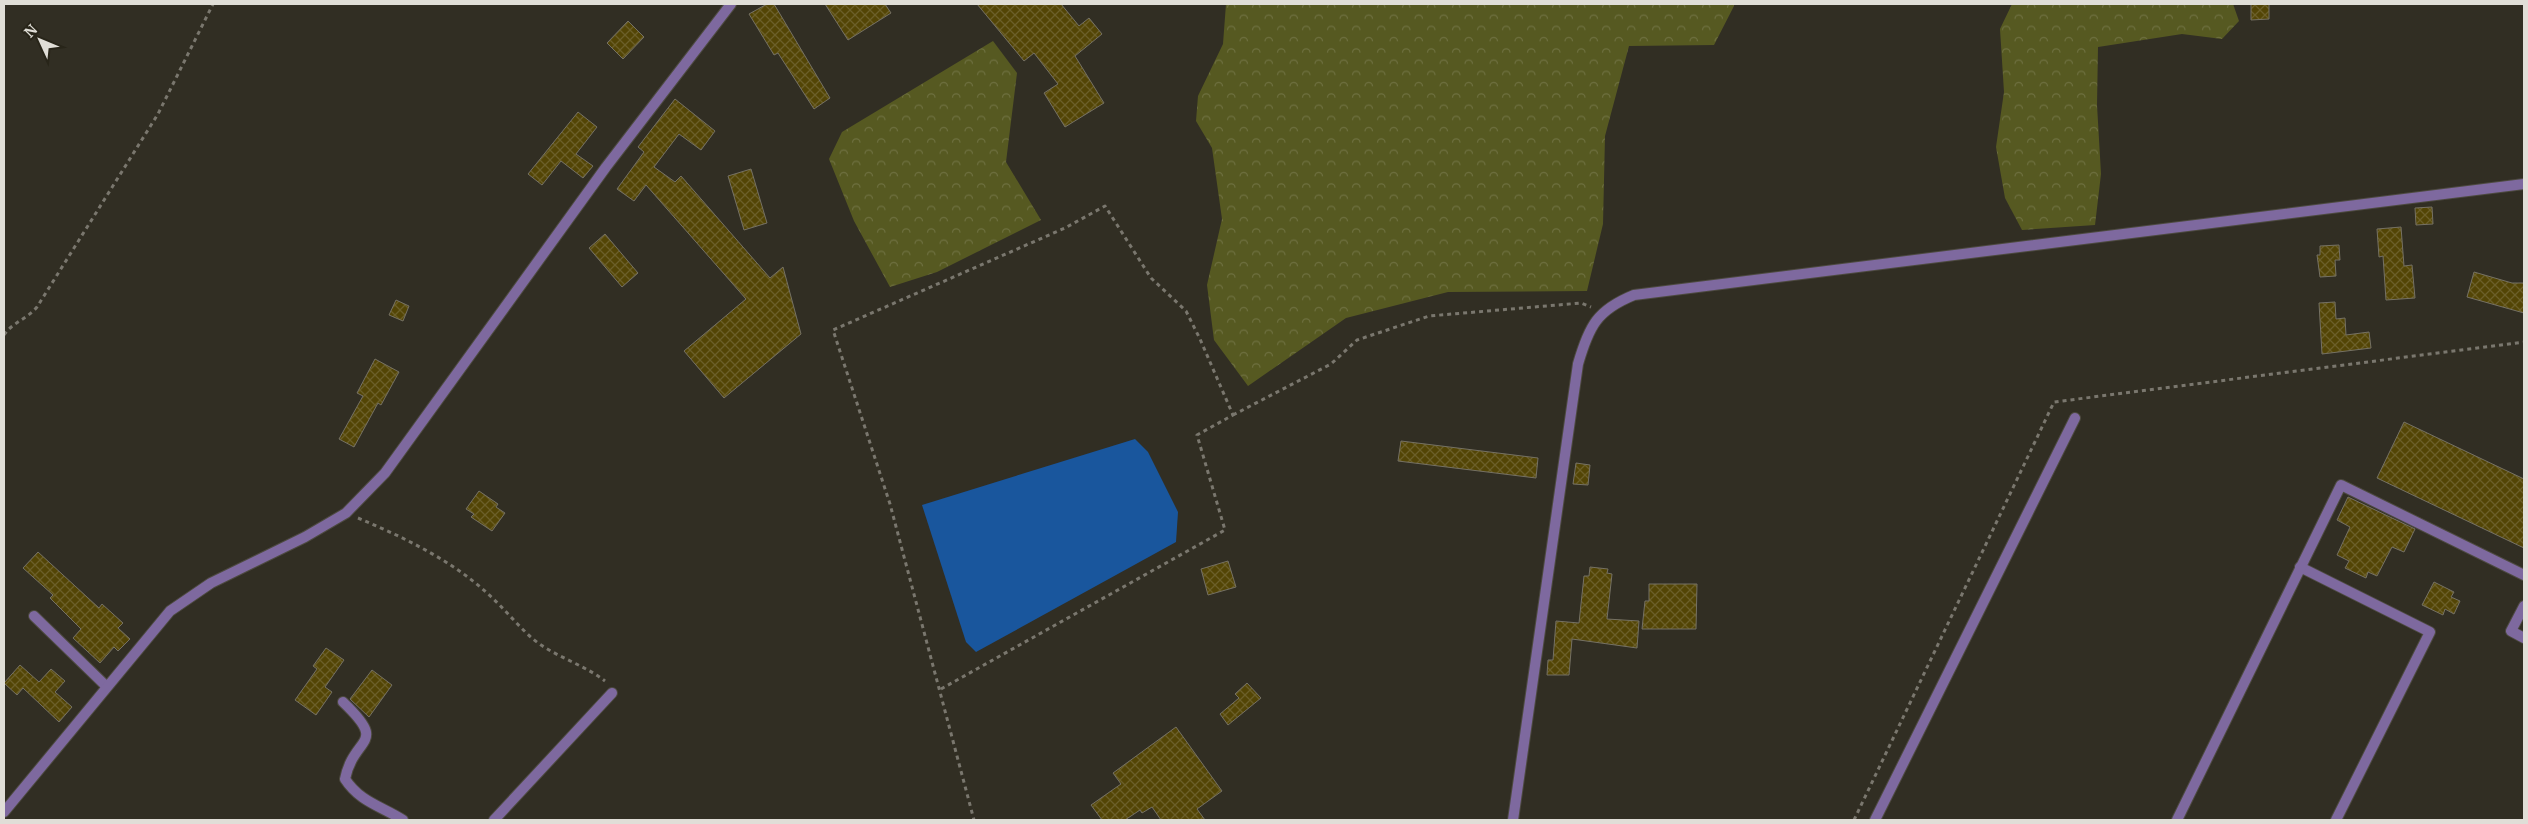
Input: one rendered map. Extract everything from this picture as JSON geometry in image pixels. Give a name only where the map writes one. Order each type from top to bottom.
[{"type":"street","points":[[4,812],[106,686],[170,611],[211,583],[305,537],[346,512],[385,473],[606,167],[731,4]]},
{"type":"street","points":[[1513,820],[1578,364],[1592,325],[1616,302],[1634,295],[2524,184]]},
{"type":"street","points":[[1876,820],[2075,418]]},
{"type":"street","points":[[2177,820],[2341,485],[2524,575]]},
{"type":"street","points":[[2300,567],[2430,632],[2336,820]]},
{"type":"street","points":[[2524,606],[2511,631],[2524,638]]},
{"type":"street","points":[[34,616],[106,686]]},
{"type":"street","points":[[494,820],[612,692]]},
{"type":"street","points":[[343,702],[360,719],[366,729],[367,738],[347,767],[345,779],[354,792],[365,800],[404,820]]},
{"type":"path","points":[[4,335],[11,325],[28,318],[37,307],[158,114],[213,4]]},
{"type":"path","points":[[974,820],[941,689],[890,504],[833,330],[1065,228],[1105,206],[1151,278],[1186,311],[1233,415]]},
{"type":"path","points":[[941,689],[1225,530],[1197,435],[1331,364],[1357,340],[1429,316],[1581,303],[1603,313]]},
{"type":"path","points":[[1854,820],[2054,402],[2524,342]]},
{"type":"path","points":[[346,512],[396,534],[441,560],[486,592],[533,639],[563,659],[594,673],[608,683],[612,692]]},
{"type":"green space","points":[[1226,4],[1734,4],[1734,6],[1714,45],[1629,46],[1605,136],[1603,224],[1587,291],[1448,292],[1346,318],[1248,386],[1214,340],[1207,285],[1222,219],[1212,148],[1196,121],[1198,96],[1223,44]]},
{"type":"green space","points":[[2012,4],[2233,4],[2239,21],[2222,39],[2182,34],[2098,47],[2097,105],[2101,174],[2095,225],[2022,230],[2005,198],[1996,147],[2004,92],[2000,29]]},
{"type":"green space","points":[[993,41],[1017,73],[1006,162],[1041,220],[937,272],[890,287],[854,221],[829,159],[842,132]]},
{"type":"water","points":[[1135,439],[1148,452],[1178,512],[1176,542],[976,652],[966,642],[922,505]]},
{"type":"building","points":[[767,4],[774,4],[830,98],[814,109],[778,53],[774,55],[749,14]]},
{"type":"building","points":[[825,4],[885,4],[891,13],[848,40]]},
{"type":"building","points":[[977,4],[1061,4],[1079,26],[1089,18],[1102,34],[1075,56],[1104,103],[1065,127],[1044,93],[1058,84],[1034,53],[1024,61]]},
{"type":"building","points":[[2251,4],[2269,4],[2269,19],[2251,20]]},
{"type":"building","points":[[628,21],[644,37],[623,59],[607,43]]},
{"type":"building","points":[[675,99],[715,131],[701,150],[679,134],[654,167],[675,182],[681,176],[770,278],[783,267],[801,334],[724,398],[684,351],[746,299],[646,185],[634,201],[617,189],[644,152],[638,147]]},
{"type":"building","points":[[578,112],[597,127],[576,154],[593,166],[583,178],[561,161],[542,185],[528,174]]},
{"type":"building","points":[[751,169],[767,223],[744,230],[728,176]]},
{"type":"building","points":[[2432,207],[2433,224],[2416,225],[2415,208]]},
{"type":"building","points":[[2401,227],[2404,266],[2412,265],[2415,298],[2386,300],[2383,256],[2379,257],[2377,229]]},
{"type":"building","points":[[605,234],[638,273],[622,287],[589,248]]},
{"type":"building","points":[[2339,245],[2340,260],[2335,260],[2336,276],[2320,277],[2317,255],[2320,255],[2320,246]]},
{"type":"building","points":[[2474,272],[2512,283],[2524,283],[2524,313],[2467,297]]},
{"type":"building","points":[[396,300],[409,306],[403,321],[389,315]]},
{"type":"building","points":[[2335,302],[2336,319],[2345,318],[2346,335],[2369,332],[2371,348],[2322,354],[2319,303]]},
{"type":"building","points":[[375,359],[399,372],[381,405],[378,403],[354,447],[339,439],[363,396],[357,393]]},
{"type":"building","points":[[2404,422],[2524,479],[2524,548],[2377,478]]},
{"type":"building","points":[[1401,441],[1538,458],[1536,478],[1398,461]]},
{"type":"building","points":[[1576,463],[1590,465],[1588,485],[1573,484]]},
{"type":"building","points":[[479,491],[498,504],[496,507],[505,513],[492,531],[471,517],[474,514],[466,509]]},
{"type":"building","points":[[2348,497],[2415,529],[2404,552],[2392,547],[2377,576],[2368,572],[2366,578],[2345,568],[2349,561],[2337,555],[2350,527],[2337,520]]},
{"type":"building","points":[[38,552],[99,608],[102,604],[123,623],[118,628],[130,639],[118,651],[114,647],[100,663],[73,638],[81,629],[50,598],[53,595],[23,568]]},
{"type":"building","points":[[1228,561],[1236,587],[1208,595],[1201,569]]},
{"type":"building","points":[[1590,567],[1608,569],[1607,573],[1612,574],[1607,619],[1639,621],[1637,648],[1572,639],[1569,675],[1547,675],[1548,660],[1553,660],[1556,621],[1579,623],[1584,576],[1589,576]]},
{"type":"building","points":[[2434,582],[2454,592],[2451,597],[2460,601],[2454,614],[2445,609],[2443,615],[2422,605]]},
{"type":"building","points":[[1649,584],[1697,584],[1696,629],[1642,629],[1645,601],[1649,601]]},
{"type":"building","points":[[326,648],[344,660],[325,687],[332,692],[316,715],[295,700],[317,669],[313,666]]},
{"type":"building","points":[[20,665],[39,682],[51,669],[65,681],[55,692],[72,707],[59,722],[23,688],[17,695],[4,683]]},
{"type":"building","points":[[372,670],[392,685],[369,717],[350,699]]},
{"type":"building","points":[[1247,683],[1261,698],[1228,725],[1220,714],[1239,698],[1235,694]]},
{"type":"building","points":[[1176,727],[1222,791],[1197,809],[1205,820],[1161,820],[1152,807],[1142,813],[1140,810],[1125,820],[1102,820],[1091,805],[1121,784],[1113,773]]}]
